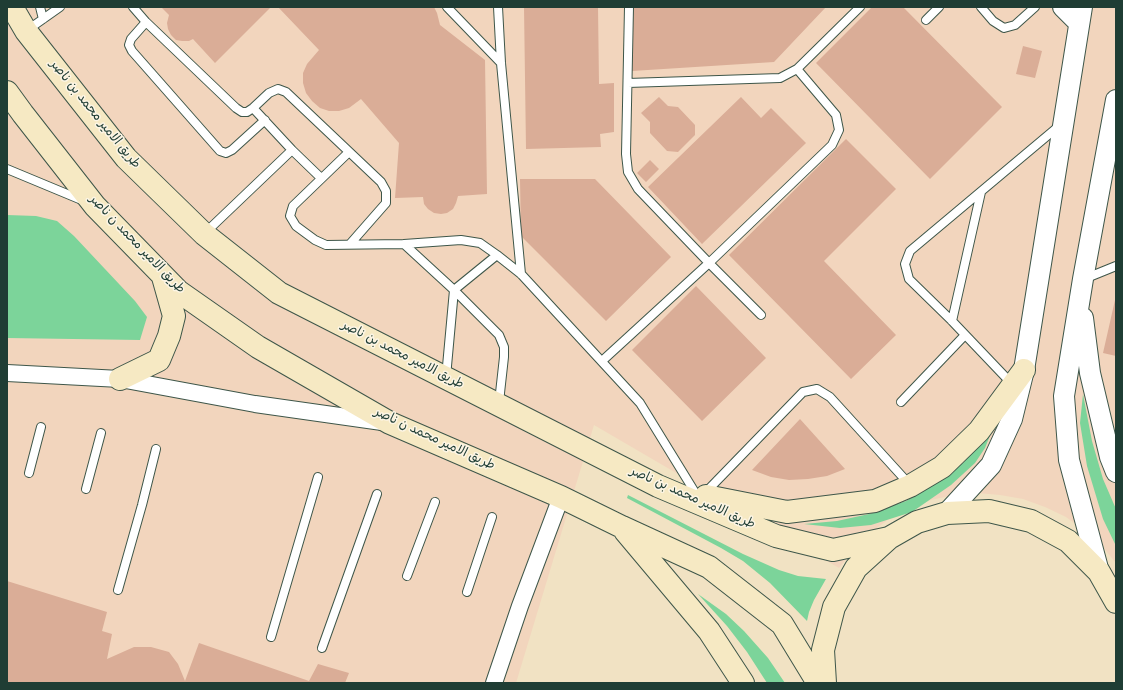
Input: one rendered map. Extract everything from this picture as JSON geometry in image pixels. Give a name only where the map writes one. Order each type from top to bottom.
[{"type":"main road","name":"طريق الامير محمد بن ناصر","points":[[12,7],[35,25],[126,158],[204,234],[279,293],[658,486],[776,536],[832,550],[889,538]]},
{"type":"main road","name":"طريق الامير محمد ن ناصر","points":[[7,92],[95,206],[178,291],[258,347],[390,423],[561,496],[622,527],[709,567],[782,624],[818,683]]},
{"type":"main road","points":[[120,379],[159,360],[169,336],[174,316],[163,275]]},
{"type":"main road","points":[[658,486],[787,512],[875,501],[910,486],[942,467],[979,431],[1019,378]]},
{"type":"main road","points":[[825,683],[823,650],[834,606],[856,568],[889,538],[917,522],[947,513],[989,511],[1031,521],[1068,542],[1099,572],[1116,602]]},
{"type":"main road","points":[[622,527],[708,630],[743,683]]},
{"type":"street","points":[[947,513],[991,465],[1012,419],[1080,15],[1063,7]]},
{"type":"street","points":[[1099,572],[1069,460],[1064,396],[1116,100]]},
{"type":"street","points":[[1082,288],[1090,373],[1110,458],[1116,472]]},
{"type":"street","points":[[7,373],[120,379],[255,404],[390,423]]},
{"type":"street","points":[[494,683],[520,606],[561,496]]},
{"type":"lane","points":[[35,25],[40,7]]},
{"type":"lane","points":[[35,25],[60,7]]},
{"type":"lane","points":[[447,7],[501,63]]},
{"type":"lane","points":[[498,7],[501,63],[521,274]]},
{"type":"lane","points":[[630,7],[626,154],[628,172],[638,189],[761,315]]},
{"type":"lane","points":[[628,83],[780,78],[797,69],[860,7]]},
{"type":"lane","points":[[926,20],[939,7]]},
{"type":"lane","points":[[981,7],[993,21],[1004,28],[1015,25],[1035,7]]},
{"type":"lane","points":[[136,8],[146,22],[236,108],[242,112],[247,112],[269,93],[278,89],[286,92],[381,182],[386,191],[386,203],[350,244]]},
{"type":"lane","points":[[146,22],[131,39],[129,45],[132,51],[220,151],[226,153],[232,150],[265,120]]},
{"type":"lane","points":[[602,361],[709,263],[832,145],[839,130],[836,114],[797,69]]},
{"type":"lane","points":[[253,108],[292,150],[321,178]]},
{"type":"lane","points":[[1019,378],[965,335],[909,279],[905,264],[910,251],[1063,123]]},
{"type":"lane","points":[[204,234],[292,150]]},
{"type":"lane","points":[[349,152],[293,206],[290,216],[296,226],[315,240],[326,245],[404,244],[462,240],[480,243],[521,274],[640,403],[700,494],[803,392],[817,389],[830,397],[910,486]]},
{"type":"lane","points":[[7,169],[95,206]]},
{"type":"lane","points":[[952,321],[981,192]]},
{"type":"lane","points":[[404,244],[454,290],[499,335],[504,347],[504,357],[498,405]]},
{"type":"lane","points":[[445,378],[454,290],[497,255]]},
{"type":"lane","points":[[1082,288],[1116,266]]},
{"type":"lane","points":[[901,402],[965,335]]},
{"type":"lane","points":[[29,473],[41,427]]},
{"type":"lane","points":[[86,489],[101,433]]},
{"type":"lane","points":[[118,590],[156,449]]},
{"type":"lane","points":[[271,637],[318,477]]},
{"type":"lane","points":[[322,648],[376,494]]},
{"type":"lane","points":[[407,576],[435,502]]},
{"type":"lane","points":[[467,592],[492,517]]},
{"type":"shaded area","points":[[7,7],[1116,7],[1116,563],[1102,546],[1066,517],[1023,499],[977,493],[954,495],[931,500],[889,519],[870,533],[854,549],[839,568],[594,425],[516,683],[7,683]]},
{"type":"green space","points":[[7,215],[36,216],[57,221],[74,236],[135,301],[147,317],[140,340],[7,338]]},
{"type":"green space","points":[[1083,394],[1092,441],[1103,479],[1116,509],[1116,546],[1103,519],[1087,466],[1080,423]]},
{"type":"green space","points":[[993,428],[985,448],[975,463],[951,485],[912,512],[871,525],[840,528],[804,524],[837,521],[869,514],[906,501],[934,484],[964,462]]},
{"type":"green space","points":[[628,495],[743,554],[779,570],[798,576],[826,579],[814,600],[807,621],[770,583],[743,561],[627,498]]},
{"type":"green space","points":[[698,594],[726,614],[744,631],[768,658],[785,683],[767,683],[747,652],[727,626]]},
{"type":"building","points":[[161,7],[271,7],[215,63],[193,39],[189,41],[176,40],[171,35],[167,23],[169,15]]},
{"type":"building","points":[[278,7],[434,7],[440,25],[485,60],[487,194],[458,196],[453,209],[447,213],[441,214],[434,213],[428,209],[424,204],[423,197],[395,198],[399,143],[361,99],[349,108],[339,111],[329,111],[320,108],[312,101],[306,93],[303,83],[303,73],[307,64],[319,50]]},
{"type":"building","points":[[524,7],[598,7],[599,84],[614,83],[614,132],[600,134],[601,147],[526,149]]},
{"type":"building","points":[[631,7],[826,7],[774,62],[632,71]]},
{"type":"building","points":[[872,7],[903,7],[1002,107],[930,179],[816,63]]},
{"type":"building","points":[[1023,46],[1042,51],[1035,78],[1016,74]]},
{"type":"building","points":[[659,97],[668,106],[678,107],[695,125],[695,135],[678,152],[667,151],[650,133],[650,122],[641,113]]},
{"type":"building","points":[[741,97],[761,118],[771,108],[806,143],[702,244],[648,187]]},
{"type":"building","points":[[846,139],[896,189],[824,261],[896,335],[851,379],[729,255]]},
{"type":"building","points":[[650,160],[659,169],[646,182],[637,173]]},
{"type":"building","points":[[520,179],[595,179],[671,257],[606,321],[521,236]]},
{"type":"building","points":[[696,286],[766,358],[702,421],[632,350]]},
{"type":"building","points":[[1116,300],[1116,356],[1103,353]]},
{"type":"building","points":[[800,419],[845,469],[827,476],[789,480],[771,477],[752,470]]},
{"type":"building","points":[[7,581],[107,612],[102,631],[112,634],[107,659],[134,647],[151,647],[169,652],[178,664],[185,681],[199,643],[309,681],[318,664],[349,673],[345,683],[7,683]]}]
